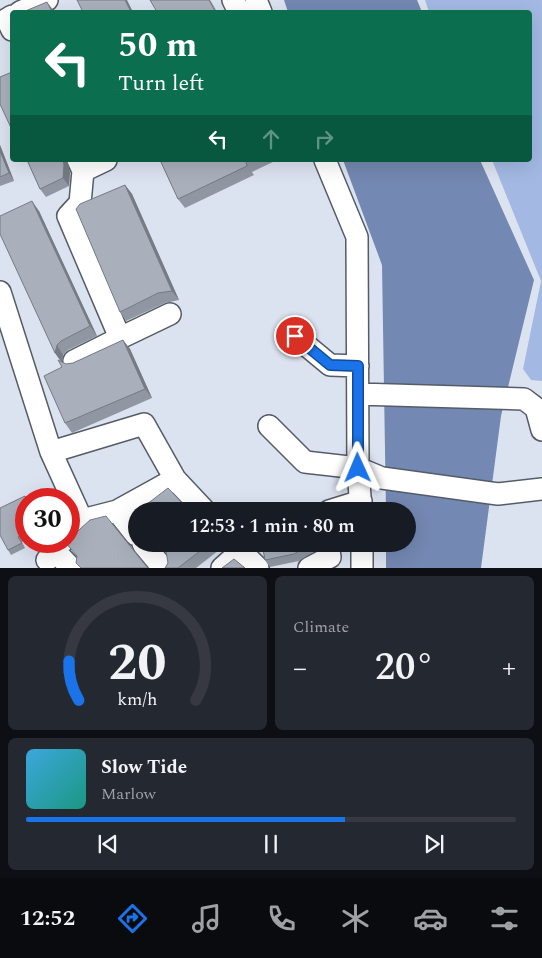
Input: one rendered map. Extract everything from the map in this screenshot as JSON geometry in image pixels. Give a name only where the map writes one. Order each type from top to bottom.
[{"type":"street","points":[[25,10],[47,0]]},
{"type":"street","points":[[96,162],[81,165],[80,203],[68,216],[120,338]]},
{"type":"street","points":[[313,162],[357,237]]},
{"type":"street","points":[[325,162],[357,237],[358,366],[368,394],[358,468],[361,502]]},
{"type":"street","points":[[0,292],[62,488]]},
{"type":"street","points":[[74,361],[170,314]]},
{"type":"street","points":[[295,336],[330,365],[358,366]]},
{"type":"street","points":[[368,394],[524,399],[530,401],[536,408],[542,430]]},
{"type":"street","points":[[51,452],[144,424],[175,479],[197,502]]},
{"type":"street","points":[[269,426],[305,462],[358,468],[382,478],[498,494],[542,489]]},
{"type":"street","points":[[80,526],[117,511],[175,479]]},
{"type":"street","points":[[117,511],[128,525]]},
{"type":"street","points":[[149,552],[162,568]]},
{"type":"street","points":[[222,568],[235,552]]},
{"type":"street","points":[[245,552],[258,568]]},
{"type":"street","points":[[309,568],[330,557],[329,552]]},
{"type":"street","points":[[362,552],[362,568]]},
{"type":"street","points":[[50,558],[71,568]]},
{"type":"shaded area","points":[[284,0],[417,0],[421,10],[287,10]]},
{"type":"shaded area","points":[[425,0],[542,0],[542,381],[531,380],[523,369],[541,281],[493,162],[532,162],[532,10],[428,10]]},
{"type":"shaded area","points":[[344,162],[481,162],[534,280],[501,416],[481,568],[386,568],[386,552],[416,552],[416,502],[386,502],[382,265]]},
{"type":"building","points":[[77,0],[125,0],[130,10],[82,10]]},
{"type":"building","points":[[150,0],[209,0],[214,10],[156,10]]},
{"type":"building","points":[[47,2],[51,10],[28,10]]},
{"type":"building","points":[[10,73],[10,126],[0,104],[0,77]]},
{"type":"building","points":[[0,151],[9,173],[0,177]]},
{"type":"building","points":[[28,162],[63,162],[63,178],[40,189]]},
{"type":"building","points":[[161,162],[246,162],[247,166],[178,199]]},
{"type":"building","points":[[125,185],[172,291],[158,293],[120,312],[76,209],[80,204]]},
{"type":"building","points":[[32,201],[90,326],[61,341],[57,345],[55,353],[0,234],[0,216]]},
{"type":"building","points":[[123,340],[145,389],[65,423],[44,376],[62,367],[58,360],[66,364],[73,363]]},
{"type":"building","points":[[168,488],[181,502],[150,502]]},
{"type":"building","points":[[15,501],[15,546],[8,550],[0,535],[0,508]]},
{"type":"building","points":[[106,516],[128,543],[128,552],[135,552],[149,568],[81,568],[76,563],[77,556],[74,553],[80,553],[80,529],[90,520]]},
{"type":"building","points":[[166,552],[199,552],[178,568],[165,568],[168,563]]},
{"type":"building","points":[[264,552],[297,552],[294,554],[265,560]]},
{"type":"building","points":[[234,559],[245,568],[222,568]]},
{"type":"route","points":[[295,336],[330,365],[358,366],[358,468]]}]
